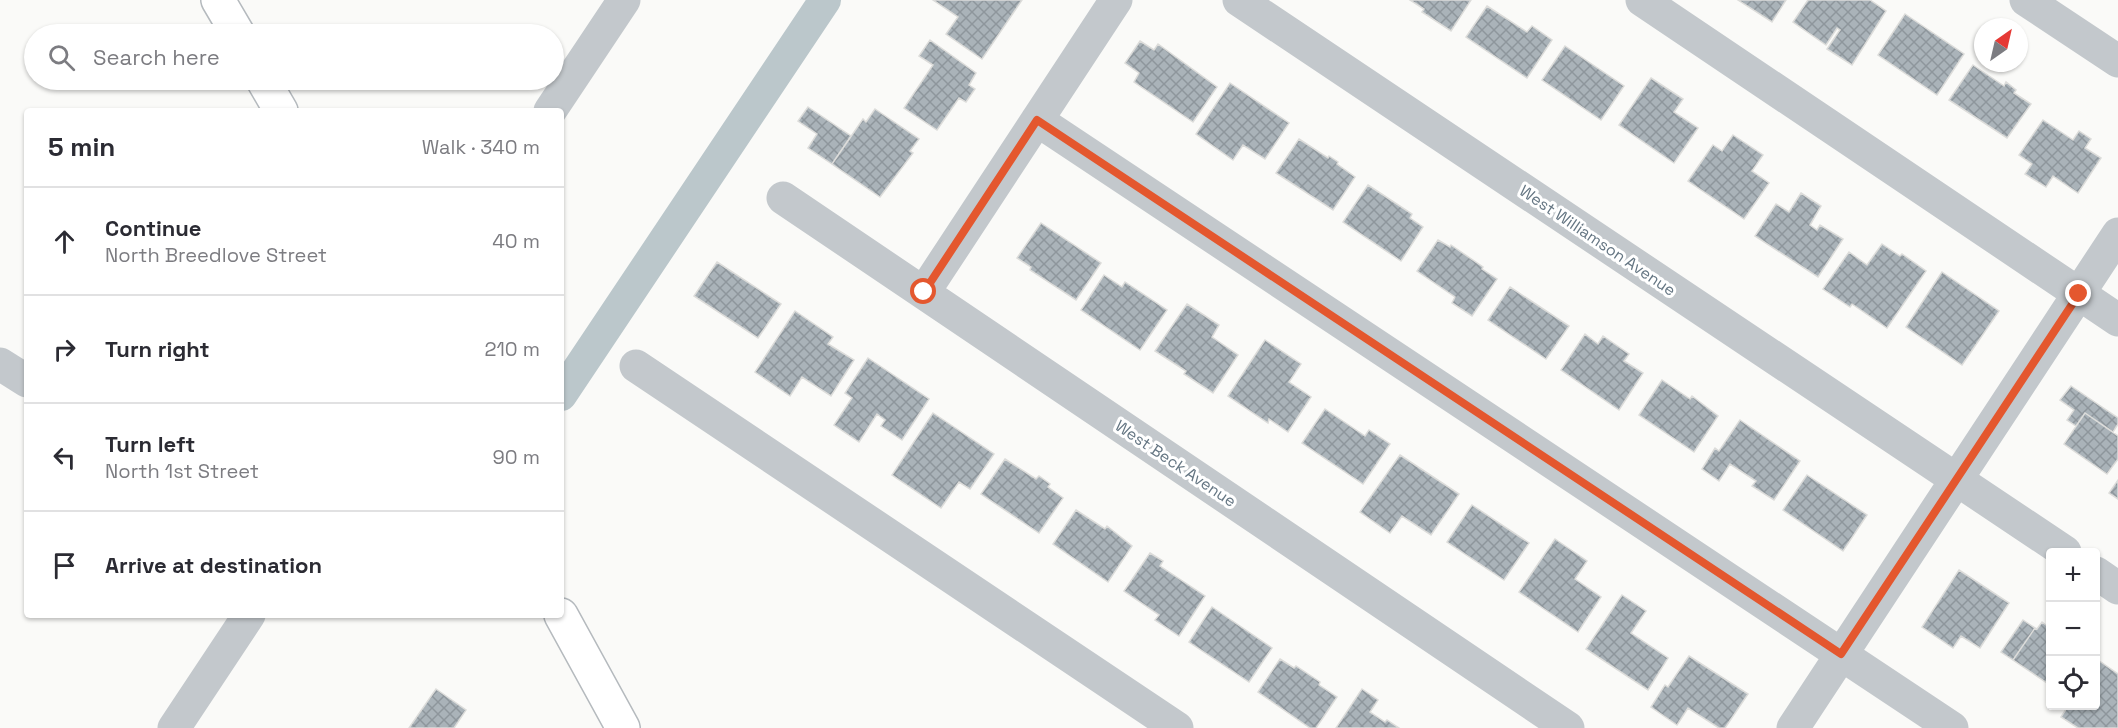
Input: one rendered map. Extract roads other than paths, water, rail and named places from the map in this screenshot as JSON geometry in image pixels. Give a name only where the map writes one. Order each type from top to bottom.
[{"type":"main road","points":[[218,0],[232,24]]},
{"type":"main road","points":[[269,90],[279,108]]},
{"type":"main road","points":[[563,618],[623,728]]},
{"type":"street","points":[[552,108],[624,0]]},
{"type":"street","points":[[924,292],[1116,0]]},
{"type":"street","name":"West Williamson Avenue","points":[[1239,0],[2059,548]]},
{"type":"street","points":[[1642,0],[2118,320]]},
{"type":"street","points":[[2026,0],[2118,61]]},
{"type":"street","points":[[1037,120],[1952,728]]},
{"type":"street","name":"West Beck Avenue","points":[[783,198],[1568,728]]},
{"type":"street","points":[[1793,728],[2118,234]]},
{"type":"street","points":[[636,366],[1177,728]]},
{"type":"street","points":[[2100,576],[2118,588]]},
{"type":"street","points":[[174,728],[247,618]]},
{"type":"waterway","points":[[564,391],[825,0]]}]
